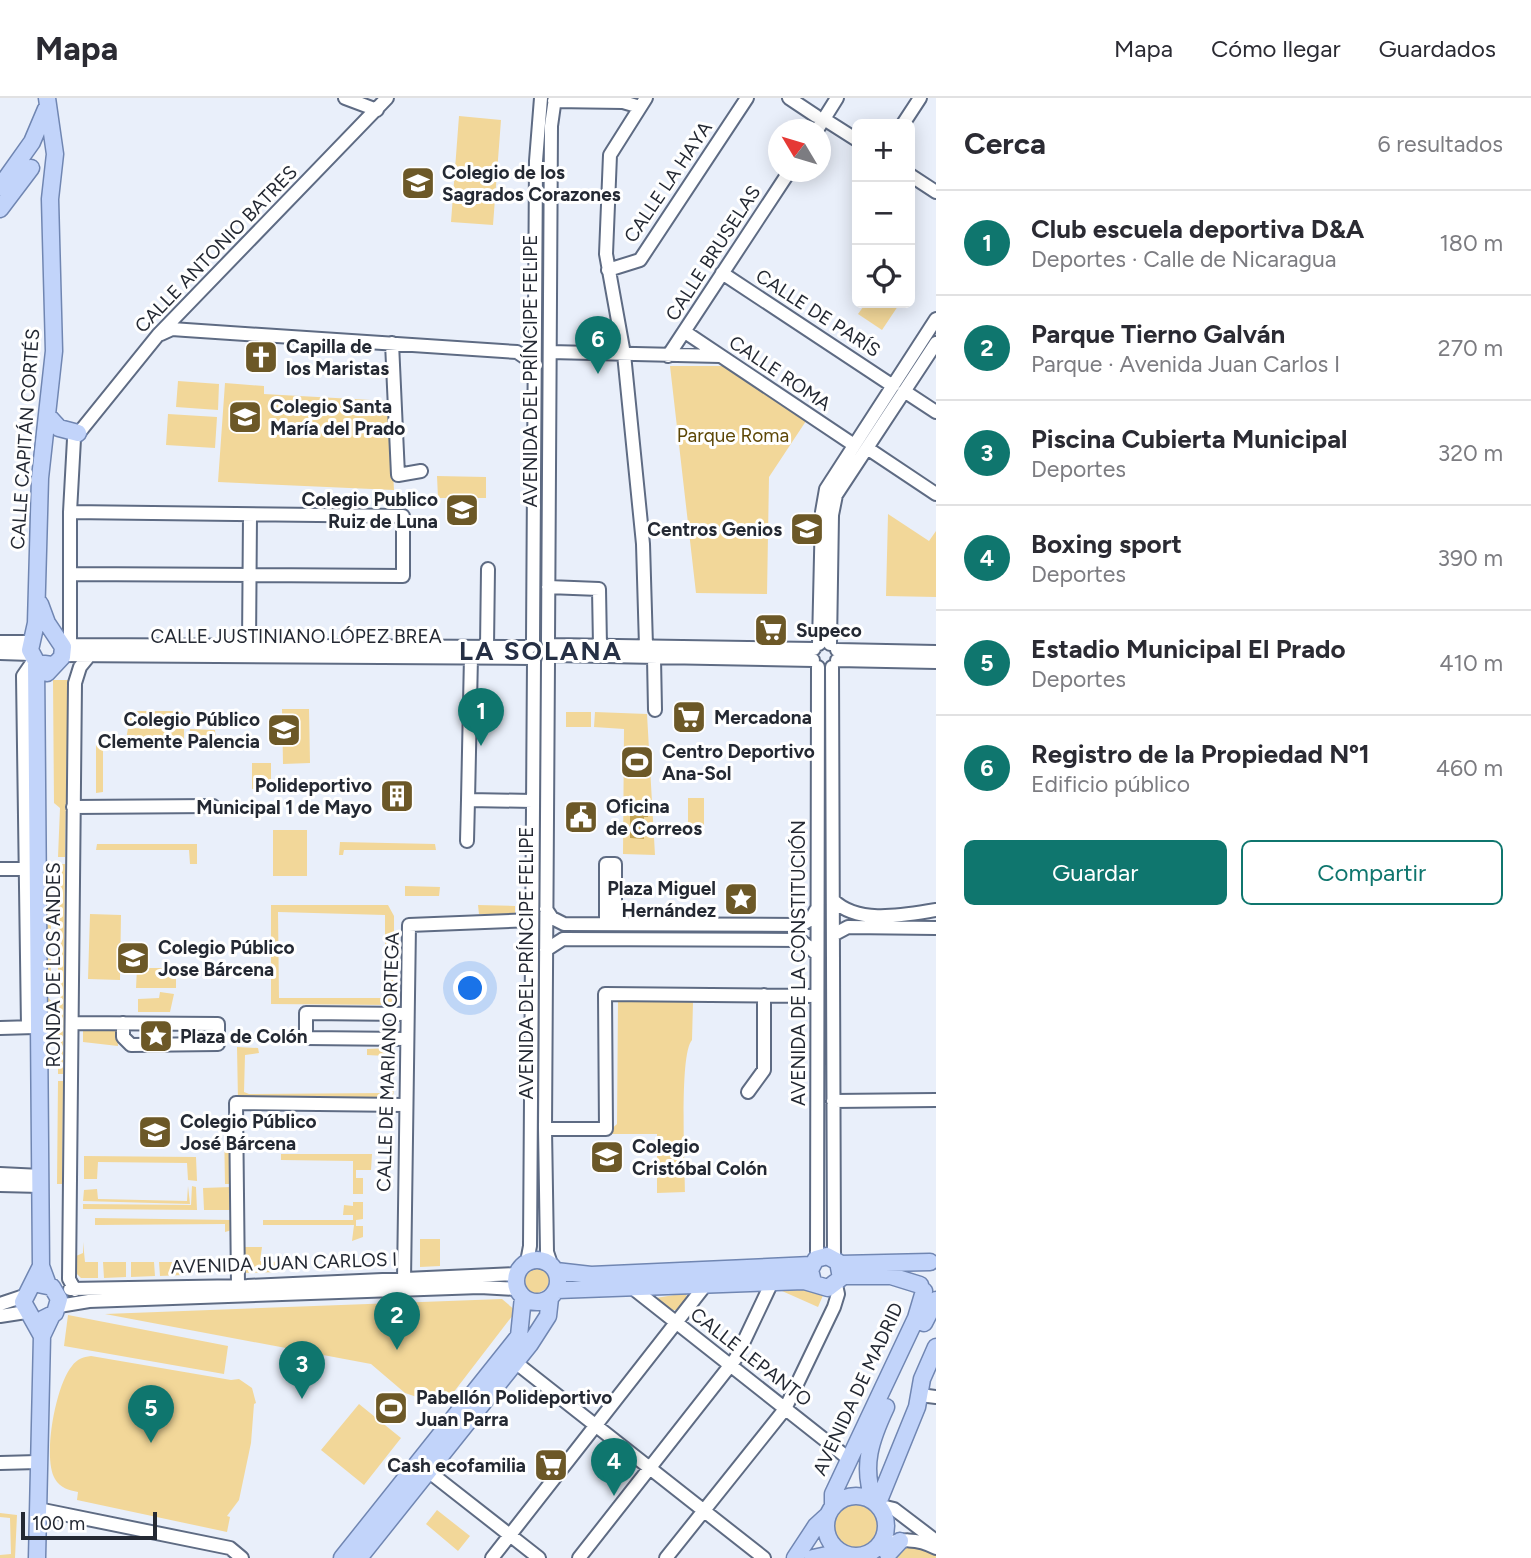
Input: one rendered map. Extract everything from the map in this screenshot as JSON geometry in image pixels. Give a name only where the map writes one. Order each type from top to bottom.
[{"type":"main road","name":"CALLE CAPITÁN CORTÉS","points":[[47,103],[28,147],[26,161],[50,199]]},
{"type":"main road","name":"CALLE CAPITÁN CORTÉS","points":[[47,103],[54,154],[50,199],[54,351],[43,447],[38,598],[47,650]]},
{"type":"main road","points":[[0,187],[28,147],[43,140],[54,154],[45,170],[32,169],[0,209]]},
{"type":"main road","points":[[48,416],[60,428],[76,436]]},
{"type":"main road","points":[[43,447],[76,436]]},
{"type":"main road","points":[[37,1558],[42,1336],[28,1303],[41,1266],[32,869],[38,696],[47,650]]},
{"type":"main road","points":[[342,1558],[519,1336],[521,1280],[541,1259],[554,1267],[592,1275],[827,1270],[934,1261]]},
{"type":"main road","points":[[929,1293],[921,1270],[934,1261]]},
{"type":"main road","points":[[41,1266],[61,1286]]},
{"type":"main road","points":[[359,1558],[515,1362],[548,1316],[553,1294],[554,1267]]},
{"type":"main road","points":[[521,1280],[536,1302],[553,1294],[630,1286],[772,1282],[827,1270],[891,1276],[929,1293]]},
{"type":"main road","points":[[28,1303],[40,1283],[61,1286]]},
{"type":"main road","points":[[42,1336],[55,1312],[61,1286]]},
{"type":"main road","name":"AVENIDA DE MADRID","points":[[830,1510],[833,1494],[929,1293]]},
{"type":"main road","name":"AVENIDA DE MADRID","points":[[877,1502],[867,1474],[870,1444],[929,1293]]},
{"type":"main road","points":[[28,1303],[55,1312]]},
{"type":"main road","points":[[877,1502],[926,1390],[936,1348]]},
{"type":"main road","points":[[795,1558],[830,1510],[850,1496],[865,1497],[877,1502],[883,1513],[888,1545],[869,1553],[813,1558]]},
{"type":"main road","points":[[830,1510],[828,1538],[852,1555]]},
{"type":"street","points":[[345,98],[377,110]]},
{"type":"street","name":"CALLE ANTONIO BATRES","points":[[76,436],[158,335],[387,98]]},
{"type":"street","name":"CALLE LA HAYA","points":[[608,270],[640,260],[747,98]]},
{"type":"street","points":[[789,98],[816,119]]},
{"type":"street","points":[[821,119],[837,98]]},
{"type":"street","points":[[906,119],[920,98]]},
{"type":"street","points":[[550,99],[643,103],[610,155],[608,270],[624,354],[643,544],[646,646]]},
{"type":"street","name":"AVENIDA DEL PRÍNCIPE FELIPE","points":[[550,99],[550,651],[545,1129],[547,1252],[554,1267]]},
{"type":"street","name":"AVENIDA DEL PRÍNCIPE FELIPE","points":[[521,1280],[530,1246],[536,162],[550,99]]},
{"type":"street","points":[[831,127],[852,138]]},
{"type":"street","points":[[915,178],[936,192]]},
{"type":"street","name":"CALLE BRUSELAS","points":[[668,356],[782,182]]},
{"type":"street","name":"CALLE DE PARÍS","points":[[722,273],[936,411]]},
{"type":"street","name":"AVENIDA DE LA CONSTITUCIÓN","points":[[827,1270],[817,996],[817,906],[833,504],[860,447],[899,388],[936,319]]},
{"type":"street","points":[[158,335],[172,329],[517,352],[536,365]]},
{"type":"street","name":"CALLE ROMA","points":[[685,332],[936,494]]},
{"type":"street","points":[[392,343],[398,475],[421,471]]},
{"type":"street","name":"AVENIDA DE LA CONSTITUCIÓN","points":[[899,388],[936,343]]},
{"type":"street","points":[[550,352],[720,356]]},
{"type":"street","points":[[0,869],[32,869],[23,676],[47,650],[70,574],[70,512],[76,436]]},
{"type":"street","points":[[70,512],[403,516],[403,576],[70,574]]},
{"type":"street","points":[[249,645],[250,515]]},
{"type":"street","points":[[487,646],[488,569]]},
{"type":"street","points":[[548,587],[599,589],[600,646]]},
{"type":"street","points":[[532,652],[540,639],[550,651],[654,658],[936,652]]},
{"type":"street","name":"CALLE JUSTINIANO LÓPEZ BREA","points":[[0,642],[89,656],[471,656],[532,652]]},
{"type":"street","name":"CALLE JUSTINIANO LÓPEZ BREA","points":[[0,653],[249,645],[487,646],[532,652]]},
{"type":"street","points":[[532,652],[600,646],[646,646],[936,662]]},
{"type":"street","name":"AVENIDA DE LA CONSTITUCIÓN","points":[[825,655],[833,900],[833,1101],[827,1270]]},
{"type":"street","name":"RONDA DE LOS ANDES","points":[[61,1286],[72,1023],[75,683],[80,667],[89,656]]},
{"type":"street","points":[[467,841],[471,656]]},
{"type":"street","points":[[654,658],[655,710]]},
{"type":"street","points":[[468,800],[533,801]]},
{"type":"street","points":[[73,807],[213,806]]},
{"type":"street","points":[[833,900],[850,914],[885,915],[936,910]]},
{"type":"street","points":[[546,909],[552,918],[564,924],[801,925],[811,919],[817,906]]},
{"type":"street","name":"CALLE DE MARIANO ORTEGA","points":[[404,1280],[404,1105],[409,925],[532,920]]},
{"type":"street","points":[[833,935],[848,927],[936,928]]},
{"type":"street","points":[[546,950],[563,939],[800,940],[817,954]]},
{"type":"street","points":[[545,1129],[606,1129],[605,994],[817,996]]},
{"type":"street","points":[[748,1092],[764,1070],[764,995]]},
{"type":"street","points":[[407,1014],[306,1013],[306,1038],[407,1039]]},
{"type":"street","points":[[72,1023],[122,1023],[218,1024],[218,1044],[131,1045],[123,1037],[122,1023]]},
{"type":"street","points":[[0,1028],[34,1027]]},
{"type":"street","points":[[833,1101],[936,1100]]},
{"type":"street","points":[[238,1286],[236,1103],[404,1105]]},
{"type":"street","points":[[0,1174],[41,1181]]},
{"type":"street","points":[[0,1185],[41,1181]]},
{"type":"street","points":[[666,1558],[785,1409],[838,1294],[827,1270]]},
{"type":"street","name":"AVENIDA JUAN CARLOS I","points":[[61,1286],[238,1286],[404,1280],[521,1280]]},
{"type":"street","name":"AVENIDA JUAN CARLOS I","points":[[55,1312],[89,1301],[476,1287],[521,1280]]},
{"type":"street","points":[[579,1558],[730,1365],[772,1282]]},
{"type":"street","points":[[492,1558],[707,1283]]},
{"type":"street","name":"CALLE LEPANTO","points":[[630,1286],[849,1459]]},
{"type":"street","points":[[0,1304],[28,1303]]},
{"type":"street","points":[[0,1316],[28,1303]]},
{"type":"street","points":[[515,1362],[764,1558]]},
{"type":"street","points":[[0,1463],[38,1462]]},
{"type":"street","points":[[428,1471],[539,1558]]},
{"type":"street","points":[[877,1502],[894,1508],[936,1541]]},
{"type":"street","points":[[38,1509],[230,1548],[242,1558]]},
{"type":"street","points":[[888,1545],[923,1541],[936,1548]]},
{"type":"street","points":[[207,1558],[217,1546]]},
{"type":"green space","points":[[459,116],[501,120],[493,225],[451,222]]},
{"type":"green space","points":[[862,308],[897,308],[882,330],[858,314]]},
{"type":"green space","name":"Parque Roma","points":[[670,366],[725,366],[806,421],[769,477],[767,594],[696,593]]},
{"type":"green space","points":[[178,381],[219,384],[218,410],[176,407]]},
{"type":"green space","points":[[225,383],[264,386],[264,394],[389,401],[394,490],[218,482]]},
{"type":"green space","points":[[168,414],[217,417],[215,448],[166,445]]},
{"type":"green space","points":[[437,476],[486,477],[486,498],[438,498]]},
{"type":"green space","points":[[888,514],[929,541],[936,531],[936,597],[886,596]]},
{"type":"green space","points":[[53,680],[68,680],[65,857],[58,857],[60,808],[54,803]]},
{"type":"green space","points":[[282,709],[309,709],[310,763],[283,764]]},
{"type":"green space","points":[[127,711],[181,711],[184,714],[184,723],[128,722]]},
{"type":"green space","points":[[566,712],[591,712],[591,727],[566,727]]},
{"type":"green space","name":"Centro Deportivo Ana-Sol","points":[[595,712],[647,714],[655,855],[623,854],[624,729],[594,727]]},
{"type":"green space","points":[[128,728],[184,729],[184,739],[126,740]]},
{"type":"green space","points":[[190,729],[215,730],[216,741],[189,741]]},
{"type":"green space","points":[[96,741],[103,741],[103,792],[96,793]]},
{"type":"green space","points":[[252,763],[271,763],[271,789],[252,789]]},
{"type":"green space","points":[[688,798],[704,798],[704,829],[688,829]]},
{"type":"green space","points":[[273,830],[307,830],[307,876],[273,876]]},
{"type":"green space","points":[[340,842],[435,844],[436,850],[344,850],[343,855],[339,855]]},
{"type":"green space","points":[[97,844],[197,844],[197,864],[190,864],[189,850],[96,850]]},
{"type":"green space","points":[[59,864],[65,864],[63,1074],[58,1074],[58,1002],[62,994],[58,988],[58,946],[62,942],[58,936]]},
{"type":"green space","points":[[405,886],[440,887],[439,896],[405,896]]},
{"type":"green space","points":[[45,890],[51,892],[51,935],[48,942],[51,947],[51,990],[47,996],[51,1001],[51,1041],[45,1041]]},
{"type":"green space","points":[[271,905],[388,905],[394,916],[394,952],[385,952],[385,915],[278,912],[279,998],[384,998],[385,959],[394,959],[392,1005],[271,1004]]},
{"type":"green space","points":[[478,905],[515,906],[515,914],[479,914]]},
{"type":"green space","points":[[90,914],[121,915],[120,980],[88,979]]},
{"type":"green space","points":[[137,968],[176,968],[176,988],[136,988]]},
{"type":"green space","points":[[160,992],[174,994],[170,1012],[138,1012],[138,999],[159,998]]},
{"type":"green space","points":[[618,1001],[693,1002],[692,1040],[685,1066],[684,1087],[685,1192],[657,1193],[657,1134],[606,1134],[617,1124]]},
{"type":"green space","points":[[83,1030],[117,1031],[118,1046],[83,1042]]},
{"type":"green space","points":[[237,1047],[258,1048],[259,1053],[245,1055],[244,1092],[249,1094],[385,1093],[386,1083],[394,1082],[393,1102],[238,1101]]},
{"type":"green space","points":[[388,1048],[393,1052],[393,1077],[386,1077],[386,1056],[367,1055],[367,1049]]},
{"type":"green space","points":[[58,1081],[63,1081],[62,1184],[57,1184]]},
{"type":"green space","points":[[224,1127],[230,1127],[231,1184],[225,1184]]},
{"type":"green space","points":[[281,1154],[372,1154],[371,1170],[356,1170],[356,1178],[363,1178],[363,1194],[353,1194],[353,1161],[281,1160]]},
{"type":"green space","points":[[84,1156],[196,1157],[197,1181],[188,1180],[187,1163],[98,1162],[97,1179],[84,1179]]},
{"type":"green space","points":[[188,1186],[190,1204],[83,1201],[84,1190],[97,1189],[98,1199],[187,1201]]},
{"type":"green space","points":[[192,1186],[196,1187],[197,1210],[83,1209],[83,1204],[191,1205]]},
{"type":"green space","points":[[231,1187],[231,1210],[204,1210],[203,1188]]},
{"type":"green space","points":[[353,1202],[363,1202],[363,1219],[356,1220],[356,1226],[363,1226],[363,1237],[352,1241],[354,1225],[263,1225],[263,1220],[353,1220],[353,1215],[343,1215],[344,1205],[353,1206]]},
{"type":"green space","points":[[95,1218],[231,1220],[232,1230],[225,1232],[225,1224],[95,1225]]},
{"type":"green space","points":[[420,1239],[440,1239],[440,1266],[420,1267]]},
{"type":"green space","points":[[83,1242],[85,1262],[98,1262],[98,1278],[81,1278],[76,1273],[76,1256],[83,1253]]},
{"type":"green space","points":[[241,1247],[262,1247],[260,1261],[278,1262],[278,1272],[241,1273]]},
{"type":"green space","points":[[103,1262],[126,1262],[126,1277],[104,1278]]},
{"type":"green space","points":[[131,1262],[154,1262],[155,1276],[131,1277]]},
{"type":"green space","points":[[159,1262],[182,1262],[183,1275],[160,1276]]},
{"type":"green space","points":[[543,1265],[551,1273],[547,1288],[537,1294],[526,1292],[525,1277],[533,1268]]},
{"type":"green space","points":[[808,1288],[824,1293],[818,1307],[782,1291]]},
{"type":"green space","points":[[686,1293],[687,1299],[679,1310],[672,1310],[656,1298]]},
{"type":"green space","points":[[502,1299],[516,1311],[443,1406],[405,1393],[371,1364],[105,1314]]},
{"type":"green space","points":[[68,1315],[228,1346],[224,1374],[64,1346]]},
{"type":"green space","points":[[91,1356],[231,1380],[239,1379],[252,1388],[256,1403],[251,1443],[239,1500],[227,1516],[230,1517],[227,1532],[77,1500],[78,1492],[59,1485],[51,1469],[50,1455],[56,1404],[72,1366],[80,1359]]},
{"type":"green space","points":[[359,1404],[401,1438],[364,1485],[321,1450]]},
{"type":"green space","points":[[856,1501],[873,1509],[881,1526],[873,1543],[856,1551],[839,1543],[831,1526],[839,1509]]},
{"type":"green space","points":[[437,1510],[470,1536],[458,1551],[426,1524]]},
{"type":"green space","points":[[0,1513],[17,1515],[15,1558],[0,1558],[0,1555],[11,1554],[10,1518],[0,1517]]},
{"type":"green space","points":[[905,1545],[918,1546],[936,1553],[936,1558],[896,1558]]},
{"type":"shaded area","points":[[630,811],[648,812],[648,817],[644,817],[644,839],[630,838]]},
{"type":"place","name":"Colegio de los Sagrados Corazones","points":[[418,183]]},
{"type":"place","name":"Capilla de los Maristas","points":[[261,357]]},
{"type":"place","name":"Registro de la Propiedad Nº1","points":[[598,374]]},
{"type":"place","name":"Colegio Santa María del Prado","points":[[245,417]]},
{"type":"place","name":"Colegio Publico Ruiz de Luna","points":[[462,510]]},
{"type":"place","name":"Centros Genios","points":[[807,529]]},
{"type":"place","name":"Supeco","points":[[771,630]]},
{"type":"place","name":"Mercadona","points":[[689,717]]},
{"type":"place","name":"Colegio Público Clemente Palencia","points":[[284,730]]},
{"type":"place","name":"Club escuela deportiva D&A","points":[[481,746]]},
{"type":"place","name":"Centro Deportivo Ana-Sol","points":[[637,762]]},
{"type":"place","name":"Polideportivo Municipal 1 de Mayo","points":[[397,796]]},
{"type":"place","name":"Oficina de Correos","points":[[581,817]]},
{"type":"place","name":"Plaza Miguel Hernández","points":[[741,899]]},
{"type":"place","name":"Colegio Público Jose Bárcena","points":[[133,958]]},
{"type":"place","name":"Plaza de Colón","points":[[156,1036]]},
{"type":"place","name":"Colegio Público José Bárcena","points":[[155,1132]]},
{"type":"place","name":"Colegio Cristóbal Colón","points":[[607,1157]]},
{"type":"place","name":"Parque Tierno Galván","points":[[397,1350]]},
{"type":"place","name":"Piscina Cubierta Municipal","points":[[302,1399]]},
{"type":"place","name":"Pabellón Polideportivo Juan Parra","points":[[391,1408]]},
{"type":"place","name":"Estadio Municipal El Prado","points":[[151,1443]]},
{"type":"place","name":"Cash ecofamilia","points":[[551,1465]]},
{"type":"place","name":"Boxing sport","points":[[614,1496]]},
{"type":"district","name":"LA SOLANA","points":[[541,651]]}]
